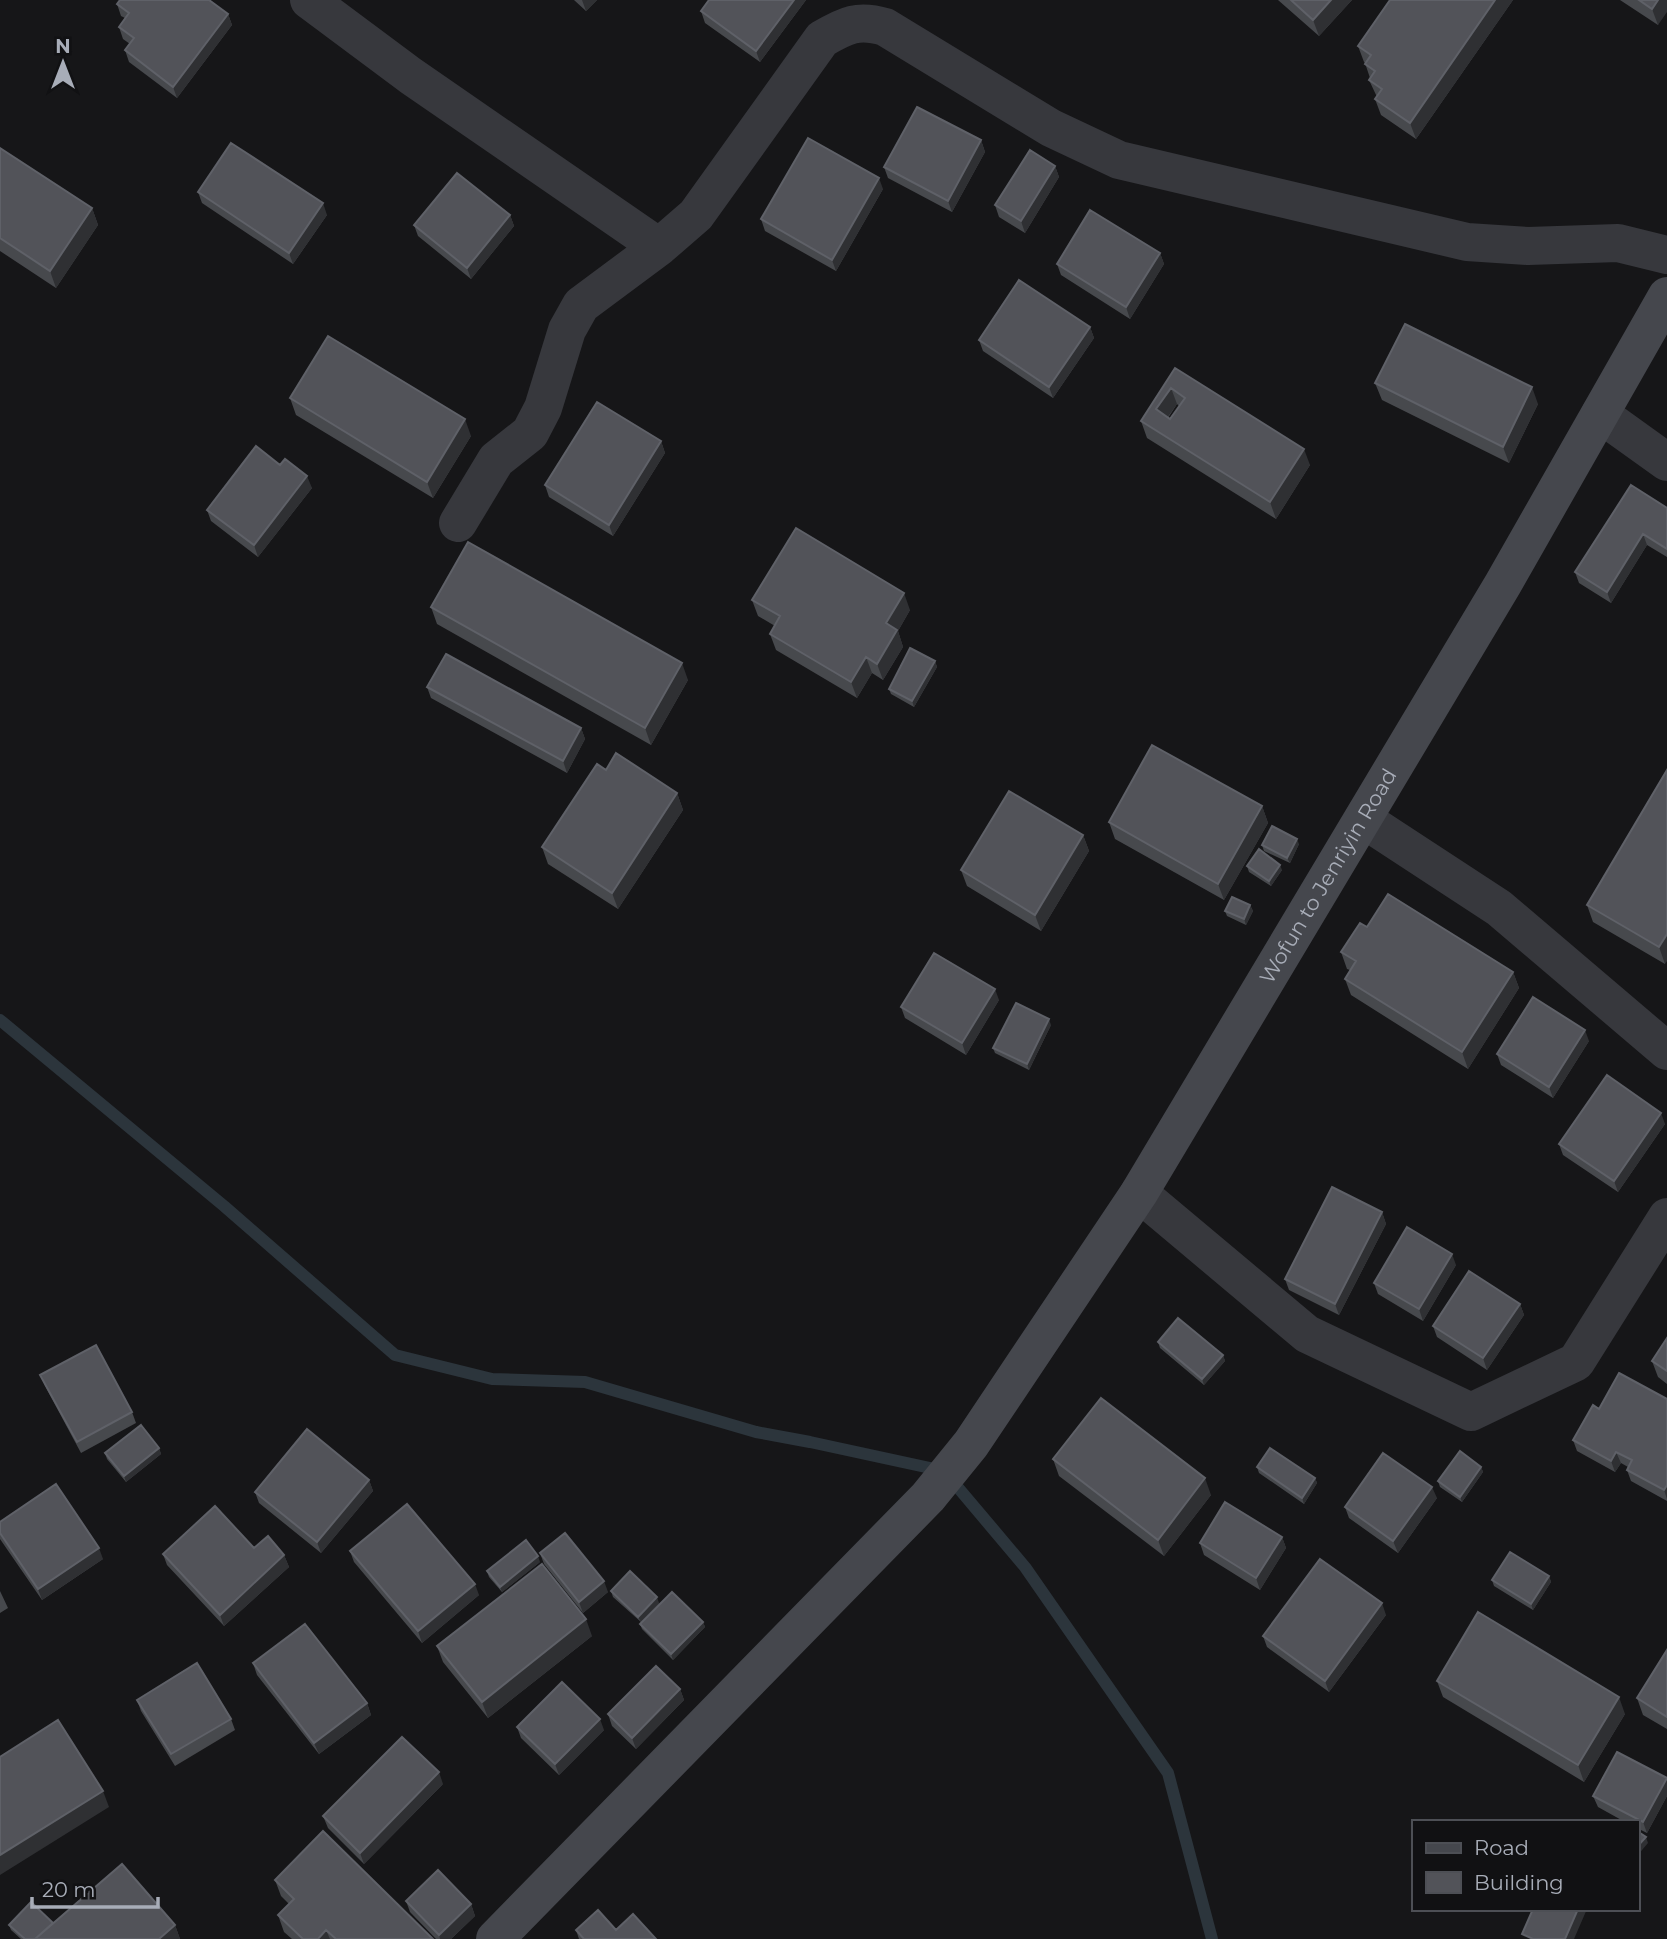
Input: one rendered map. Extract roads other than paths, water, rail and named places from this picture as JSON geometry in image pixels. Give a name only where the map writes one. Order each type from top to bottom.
[{"type":"street","points":[[309,0],[411,76],[659,247]]},
{"type":"street","points":[[458,523],[496,460],[530,433],[543,408],[567,330],[581,305],[659,247],[696,215],[822,39],[842,27],[856,11],[1051,128],[1119,160],[1466,242],[1528,246],[1618,243],[1667,256]]},
{"type":"street","name":"Wofun to Jenriyin Road","points":[[495,1939],[928,1497],[971,1444],[1139,1193],[1503,584],[1667,296]]},
{"type":"street","points":[[1600,414],[1667,461]]},
{"type":"street","points":[[1363,819],[1499,908],[1667,1051]]},
{"type":"street","points":[[1139,1193],[1307,1334],[1471,1412],[1576,1362],[1667,1217]]},
{"type":"waterway","points":[[0,1020],[224,1206],[395,1355],[492,1379],[585,1382],[756,1432],[944,1471],[1025,1567],[1168,1773],[1212,1939]]}]
